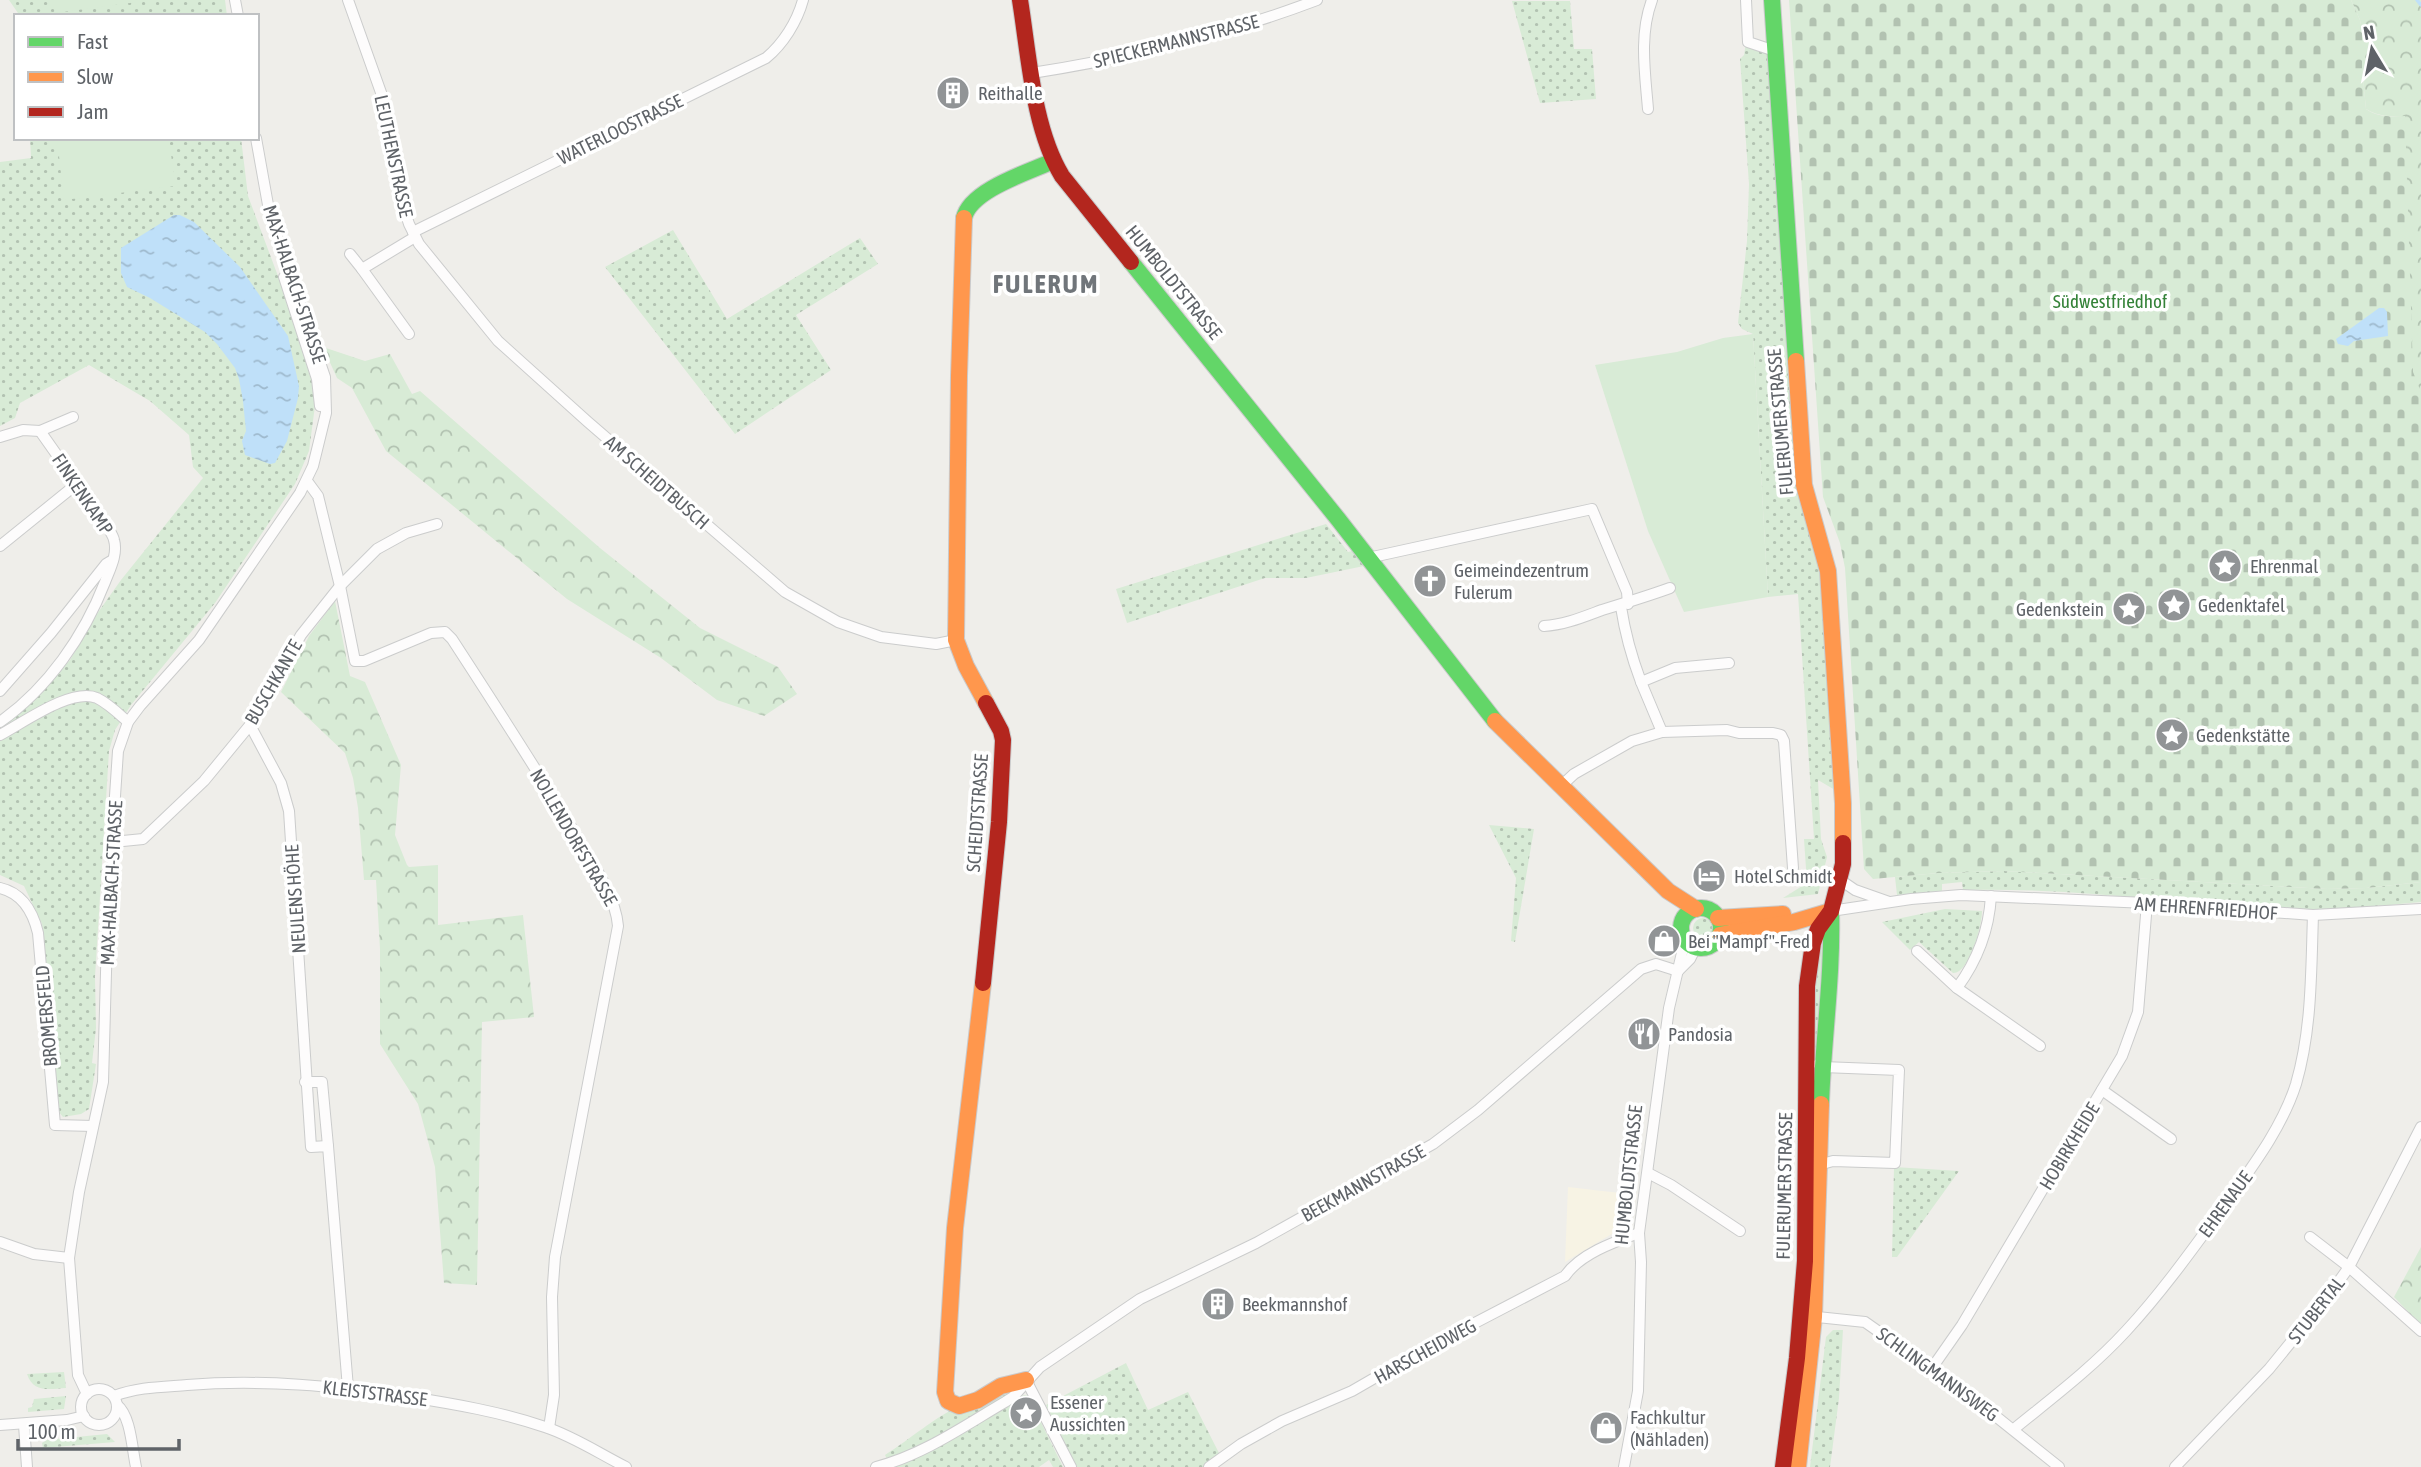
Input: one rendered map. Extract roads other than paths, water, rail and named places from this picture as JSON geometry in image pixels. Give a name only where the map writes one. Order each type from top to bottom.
[{"type":"street","name":"LEUTHENSTRASSE","points":[[348,0],[391,125],[399,194],[414,234]]},
{"type":"street","name":"WATERLOOSTRASSE","points":[[362,269],[414,234],[766,58],[785,38],[803,0]]},
{"type":"street","name":"HUMBOLDTSTRASSE","points":[[1020,0],[1043,136],[1053,162],[1498,725],[1689,914],[1681,926],[1690,944],[1678,971],[1669,1008],[1639,1233],[1641,1262],[1638,1391],[1624,1467]]},
{"type":"street","name":"SPIECKERMANNSTRASSE","points":[[1032,73],[1134,54],[1208,36],[1317,0]]},
{"type":"street","points":[[1648,109],[1645,19],[1652,0]]},
{"type":"street","points":[[1746,0],[1748,42],[1775,51]]},
{"type":"street","name":"FULERUMER STRASSE","points":[[1772,0],[1804,485],[1828,571],[1844,848],[1831,911],[1832,941],[1826,992],[1821,1163],[1808,1316],[1783,1467]]},
{"type":"street","name":"MAX-HALBACH-STRASSE","points":[[248,140],[265,219],[317,379],[321,430]]},
{"type":"street","name":"MAX-HALBACH-STRASSE","points":[[84,1416],[81,1404],[87,1394],[78,1375],[69,1258],[79,1192],[103,1082],[108,900],[113,862],[118,751],[128,722],[152,690],[199,640],[288,512],[307,481],[326,413],[325,377],[270,216],[256,140]]},
{"type":"street","name":"SCHEIDTSTRASSE","points":[[1026,1380],[1001,1386],[978,1400],[959,1406],[948,1401],[945,1392],[946,1326],[954,1233],[996,855],[1003,740],[956,640],[959,376],[964,214],[972,203],[986,193],[1053,162]]},
{"type":"street","name":"AM SCHEIDTBUSCH","points":[[414,234],[483,325],[515,359],[785,592],[838,622],[881,637],[936,644],[956,640]]},
{"type":"street","points":[[350,254],[409,334]]},
{"type":"street","name":"FINKENKAMP","points":[[0,437],[23,430],[40,431],[73,417]]},
{"type":"street","name":"FINKENKAMP","points":[[40,431],[78,483],[114,540],[114,560]]},
{"type":"street","name":"NOLLENDORFSTRASSE","points":[[307,481],[317,496],[340,586],[355,661],[364,661],[431,634],[445,632],[542,778],[617,911],[616,938],[555,1257],[552,1297],[554,1395],[549,1428]]},
{"type":"street","points":[[0,546],[78,483]]},
{"type":"street","points":[[1368,558],[1592,509],[1627,592],[1624,605],[1630,652],[1662,732]]},
{"type":"street","name":"BUSCHKANTE","points":[[113,842],[142,839],[204,781],[250,725],[301,635],[340,586],[377,549],[391,539],[437,524]]},
{"type":"street","points":[[0,691],[106,564],[114,560]]},
{"type":"street","points":[[0,722],[34,693],[65,657],[92,613],[114,560]]},
{"type":"street","points":[[1544,626],[1557,625],[1624,605],[1670,588]]},
{"type":"street","points":[[1641,682],[1675,668],[1729,663]]},
{"type":"street","points":[[0,735],[46,710],[81,696],[97,698],[128,722]]},
{"type":"street","name":"NEULENS HÖHE","points":[[250,725],[281,783],[289,811],[311,1147],[328,1146]]},
{"type":"street","points":[[1560,786],[1574,774],[1632,741],[1662,732],[1727,730],[1781,735],[1793,867]]},
{"type":"street","name":"AM EHRENFRIEDHOF","points":[[1839,879],[1855,890],[1892,903]]},
{"type":"street","name":"BROMERSFELD","points":[[0,888],[18,897],[26,905],[34,917],[38,933],[55,1125],[93,1126]]},
{"type":"street","points":[[1956,988],[1978,953],[1987,928],[1991,895]]},
{"type":"street","name":"AM EHRENFRIEDHOF","points":[[1831,911],[1937,897],[1991,895],[2313,915],[2421,909]]},
{"type":"street","name":"HOBIRKHEIDE","points":[[1933,1368],[1962,1325],[2122,1056],[2138,1012],[2147,903]]},
{"type":"street","points":[[1689,914],[1704,908],[1718,918],[1721,927],[1720,935],[1714,943],[1705,947],[1690,944]]},
{"type":"street","points":[[1718,918],[1831,911]]},
{"type":"street","points":[[1720,935],[1831,911]]},
{"type":"street","name":"FULERUMER STRASSE","points":[[1798,1467],[1807,1404],[1807,986],[1813,943],[1818,929],[1831,911]]},
{"type":"street","name":"EHRENAUE","points":[[2014,1429],[2083,1373],[2126,1331],[2209,1227],[2265,1147],[2287,1106],[2300,1067],[2310,1006],[2313,915]]},
{"type":"street","points":[[1778,924],[1801,932],[1813,943]]},
{"type":"street","points":[[1917,951],[1956,988],[2040,1046]]},
{"type":"street","name":"BEEKMANNSTRASSE","points":[[876,1467],[899,1461],[919,1451],[1013,1397],[1040,1367],[1140,1299],[1256,1243],[1433,1144],[1478,1110],[1641,969],[1656,964],[1678,971]]},
{"type":"street","points":[[1806,1171],[1821,1163],[1833,1161],[1895,1163],[1899,1070],[1823,1067],[1807,1057]]},
{"type":"street","points":[[305,1082],[322,1082],[348,1388]]},
{"type":"street","points":[[2102,1090],[2171,1139]]},
{"type":"street","name":"STUBERTAL","points":[[2175,1467],[2269,1369],[2327,1298],[2349,1267],[2421,1127]]},
{"type":"street","points":[[1648,1173],[1671,1185],[1740,1231]]},
{"type":"street","name":"HARSCHEIDWEG","points":[[1209,1467],[1241,1444],[1282,1421],[1352,1391],[1423,1350],[1565,1276],[1571,1267],[1604,1248],[1639,1233]]},
{"type":"street","points":[[2311,1237],[2421,1331]]},
{"type":"street","points":[[0,1242],[34,1254],[69,1258]]},
{"type":"street","name":"SCHLINGMANNSWEG","points":[[1808,1316],[1865,1322],[1933,1368],[2059,1467]]},
{"type":"street","points":[[1026,1380],[1071,1467]]},
{"type":"street","name":"KLEISTSTRASSE","points":[[115,1401],[135,1389],[230,1382],[252,1381],[348,1388],[482,1410],[549,1428],[626,1467]]},
{"type":"street","points":[[87,1394],[100,1389],[122,1409],[129,1422],[136,1467]]},
{"type":"street","points":[[108,1423],[113,1418],[115,1401]]},
{"type":"street","points":[[0,1425],[68,1420],[84,1416],[93,1424],[108,1423],[129,1432]]},
{"type":"street","points":[[24,1424],[27,1467]]},
{"type":"water","points":[[174,215],[194,222],[240,267],[288,336],[299,386],[298,398],[287,441],[275,463],[270,464],[245,455],[242,441],[246,431],[239,379],[235,368],[217,344],[205,332],[127,287],[121,273],[121,248]]},
{"type":"water","points":[[2379,308],[2384,308],[2387,312],[2388,336],[2354,341],[2348,346],[2338,344],[2336,339]]},
{"type":"waterway","points":[[2417,0],[2421,5]]},
{"type":"place","name":"Reithalle","points":[[953,93]]},
{"type":"place","name":"Ehrenmal","points":[[2225,566]]},
{"type":"place","name":"Geimeindezentrum Fulerum","points":[[1430,581]]},
{"type":"place","name":"Gedenktafel","points":[[2174,605]]},
{"type":"place","name":"Gedenkstein","points":[[2129,609]]},
{"type":"place","name":"Gedenkstätte","points":[[2172,735]]},
{"type":"place","name":"Hotel Schmidt","points":[[1709,876]]},
{"type":"place","name":"Bei \"Mampf\"-Fred","points":[[1664,941]]},
{"type":"place","name":"Pandosia","points":[[1644,1034]]},
{"type":"place","name":"Beekmannshof","points":[[1218,1304]]},
{"type":"place","name":"Essener Aussichten","points":[[1026,1413]]},
{"type":"place","name":"Fachkultur (Nähladen)","points":[[1606,1428]]},
{"type":"district","name":"FULERUM","points":[[1046,284]]},
{"type":"park label","name":"Südwestfriedhof","points":[[2110,301]]}]
